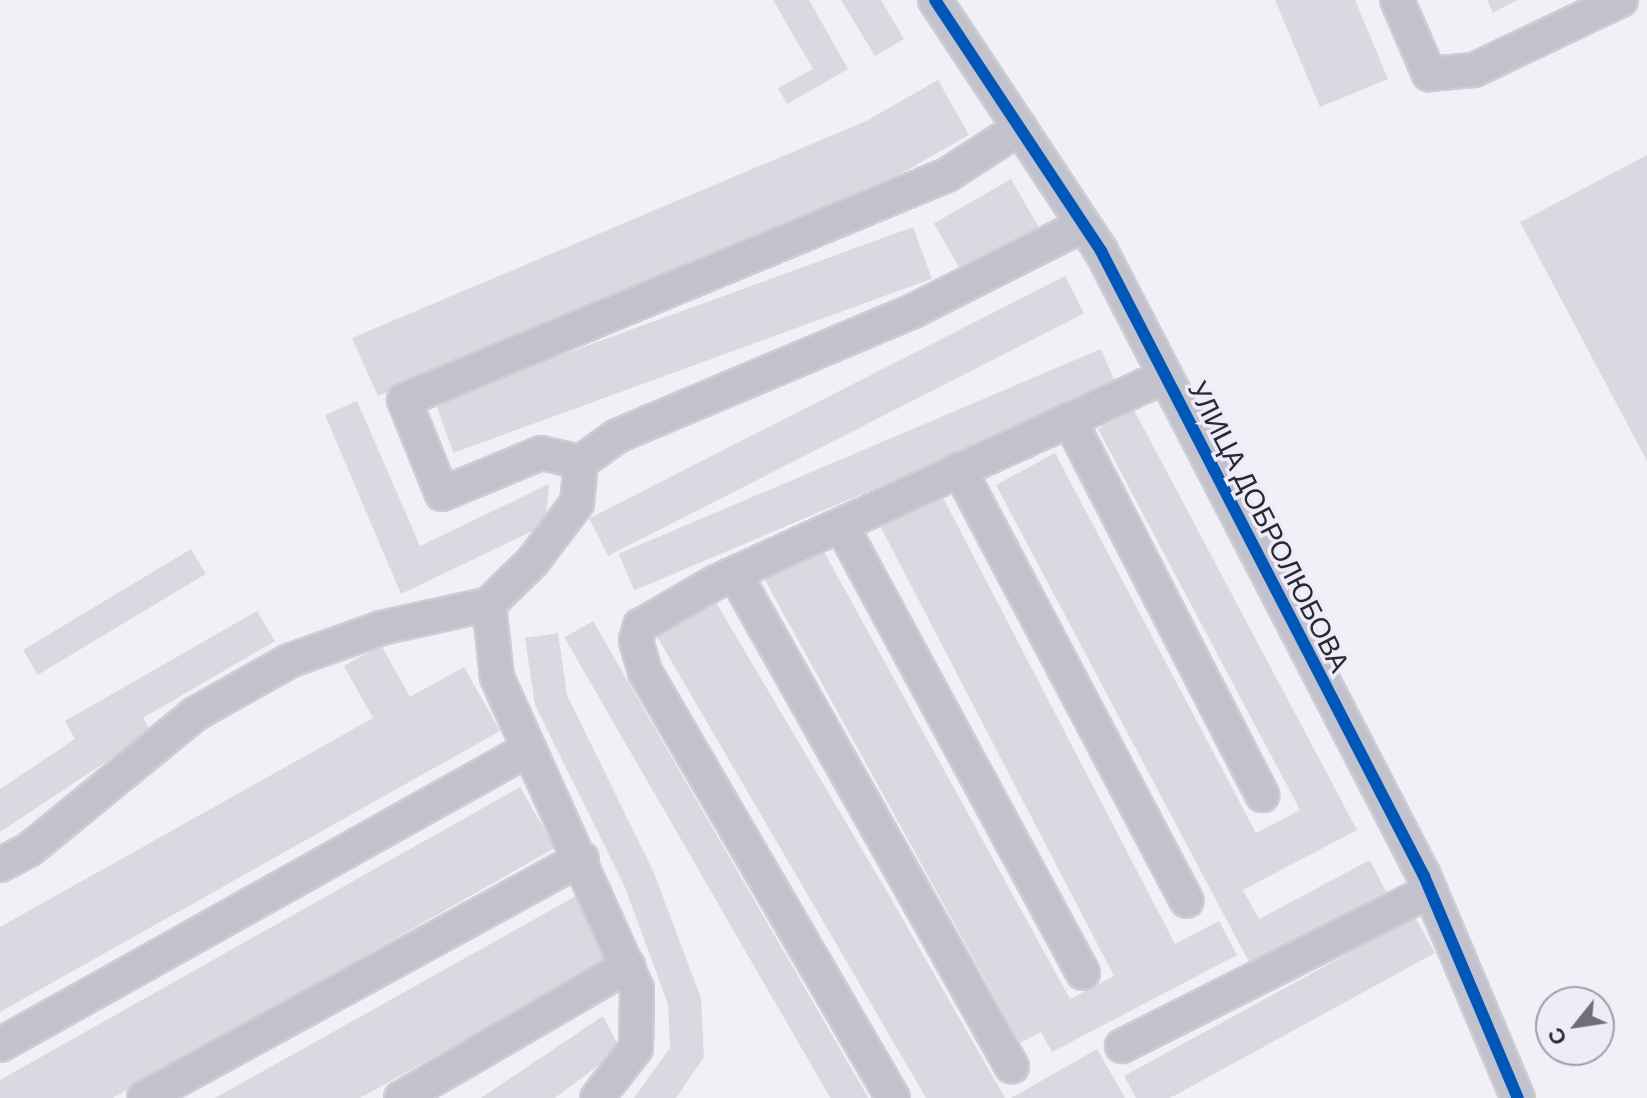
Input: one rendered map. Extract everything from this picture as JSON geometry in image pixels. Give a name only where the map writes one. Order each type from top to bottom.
[{"type":"street","name":"УЛИЦА ДОБРОЛЮБОВА","points":[[935,0],[1083,225],[1165,376],[1430,891],[1518,1098]]},
{"type":"street","points":[[1397,0],[1429,74],[1474,70],[1621,0]]},
{"type":"street","points":[[1020,128],[947,175],[404,400],[442,494],[541,453],[581,462],[617,436],[915,310],[1083,225]]},
{"type":"street","points":[[893,1098],[638,657],[640,626],[649,616],[735,574],[1165,376]]},
{"type":"street","points":[[1069,419],[1262,795]]},
{"type":"street","points":[[0,865],[30,849],[195,714],[289,661],[381,628],[489,604],[533,561],[577,503],[581,462]]},
{"type":"street","points":[[959,469],[1187,901]]},
{"type":"street","points":[[841,525],[1083,973]]},
{"type":"street","points":[[735,574],[1012,1067]]},
{"type":"street","points":[[489,604],[497,677],[582,858],[637,989],[636,1048],[597,1098]]},
{"type":"street","points":[[0,1045],[529,749]]},
{"type":"street","points":[[144,1098],[582,858]]},
{"type":"street","points":[[1122,1046],[1430,891]]},
{"type":"street","points":[[401,1098],[628,966]]},
{"type":"building","points":[[773,0],[809,0],[848,69],[787,104],[778,88],[813,69]]},
{"type":"building","points":[[841,0],[881,0],[904,39],[875,56]]},
{"type":"building","points":[[1275,0],[1355,0],[1388,79],[1320,107]]},
{"type":"building","points":[[1487,0],[1517,0],[1493,13]]},
{"type":"building","points":[[938,80],[969,135],[893,178],[378,396],[352,338],[866,121]]},
{"type":"building","points":[[1647,155],[1647,461],[1520,222]]},
{"type":"building","points":[[1011,179],[1039,227],[962,272],[934,224]]},
{"type":"building","points":[[913,227],[932,279],[454,453],[435,401]]},
{"type":"building","points":[[1065,276],[1084,313],[608,556],[589,518]]},
{"type":"building","points":[[1101,349],[1117,386],[634,591],[619,554]]},
{"type":"building","points":[[357,401],[420,546],[549,484],[545,525],[401,594],[325,415]]},
{"type":"building","points":[[1134,410],[1357,830],[1243,890],[1259,919],[1370,860],[1386,892],[1250,964],[996,485],[1055,453],[1256,833],[1300,810],[1098,429]]},
{"type":"building","points":[[938,488],[1175,944],[1219,921],[1237,955],[1052,1052],[1041,1032],[1020,1043],[765,580],[822,548],[1070,999],[1114,976],[877,520]]},
{"type":"building","points":[[191,549],[206,574],[38,675],[23,650]]},
{"type":"building","points":[[714,599],[1005,1098],[926,1098],[655,633]]},
{"type":"building","points":[[257,611],[275,641],[143,718],[151,732],[0,832],[0,789],[75,739],[65,721]]},
{"type":"building","points":[[593,621],[868,1097],[830,1098],[564,638]]},
{"type":"building","points":[[558,633],[567,695],[654,873],[701,998],[704,1057],[676,1098],[634,1098],[670,1048],[668,1004],[624,885],[535,705],[525,638]]},
{"type":"building","points":[[381,645],[410,697],[464,667],[500,731],[0,1012],[0,927],[373,718],[344,666]]},
{"type":"building","points":[[520,787],[555,848],[113,1098],[0,1098],[0,1080]]},
{"type":"building","points":[[576,896],[611,958],[360,1098],[215,1098]]},
{"type":"building","points":[[1415,917],[1435,953],[1170,1098],[1136,1098],[1124,1076]]},
{"type":"building","points":[[603,1016],[620,1049],[555,1098],[481,1098]]},
{"type":"building","points":[[1097,1049],[1125,1098],[1011,1098]]},
{"type":"cycle path","points":[[935,0],[1101,251],[1424,876],[1518,1098]]}]
